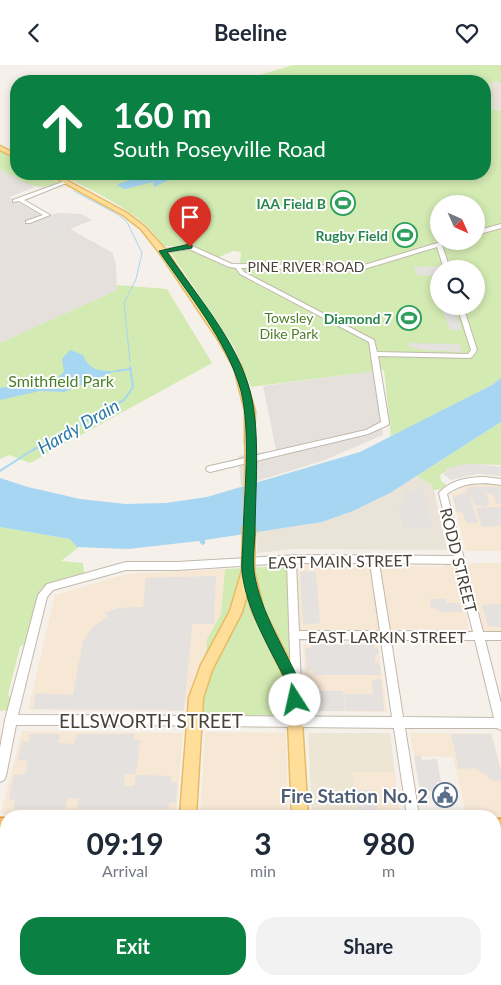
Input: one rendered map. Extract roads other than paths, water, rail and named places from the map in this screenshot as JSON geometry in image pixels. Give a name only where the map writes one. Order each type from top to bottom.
[{"type":"main road","points":[[63,180],[126,214],[148,233],[223,341],[238,368],[250,411],[248,571],[258,611],[296,687],[295,723],[300,810]]},
{"type":"main road","points":[[188,810],[196,698],[200,682],[212,655],[236,612],[248,571]]},
{"type":"street","points":[[28,222],[47,215],[17,200],[67,182]]},
{"type":"street","points":[[485,230],[501,226]]},
{"type":"street","name":"PINE RIVER ROAD","points":[[162,251],[190,247],[225,264],[238,267],[361,268],[430,248]]},
{"type":"street","points":[[210,469],[368,432],[385,423],[376,354],[370,339],[242,273],[238,267]]},
{"type":"street","points":[[376,354],[464,357],[473,353],[474,350],[463,315]]},
{"type":"street","name":"RODD STREET","points":[[501,482],[474,479],[452,486],[443,493],[458,560],[501,724]]},
{"type":"street","points":[[290,560],[294,635]]},
{"type":"street","name":"EAST MAIN STREET","points":[[46,589],[126,566],[177,566],[290,560],[458,560]]},
{"type":"street","points":[[374,560],[412,810]]},
{"type":"street","points":[[0,776],[11,720],[46,589]]},
{"type":"street","name":"EAST LARKIN STREET","points":[[296,687],[294,635],[501,636]]},
{"type":"street","name":"ELLSWORTH STREET","points":[[11,720],[501,724]]},
{"type":"water","points":[[130,180],[169,180],[154,187],[153,182],[125,189],[118,186],[118,184]]},
{"type":"water","points":[[70,350],[83,355],[89,364],[96,369],[116,371],[64,392],[40,391],[0,400],[0,388],[10,386],[39,387],[54,380],[64,372],[62,359]]},
{"type":"water","points":[[501,378],[501,422],[390,493],[353,511],[322,522],[205,540],[205,544],[202,545],[199,541],[128,549],[77,547],[70,539],[0,527],[0,478],[28,487],[80,499],[125,504],[166,503],[207,497],[360,452],[492,385]]},
{"type":"waterway","name":"Hardy Drain","points":[[74,191],[117,214],[127,222],[142,253],[136,279],[124,303],[130,362]]},
{"type":"waterway","name":"Hardy Drain","points":[[0,471],[31,451],[124,400],[133,387],[130,369]]},
{"type":"waterway","points":[[116,371],[130,369]]},
{"type":"place","name":"IAA Field B","points":[[343,203]]},
{"type":"place","name":"Rugby Field","points":[[405,235]]},
{"type":"place","name":"Diamond 7","points":[[409,318]]},
{"type":"place","name":"Fire Station No. 2","points":[[445,795]]},
{"type":"park label","name":"Towsley Dike Park","points":[[289,325]]},
{"type":"park label","name":"Smithfield Park","points":[[61,380]]}]
